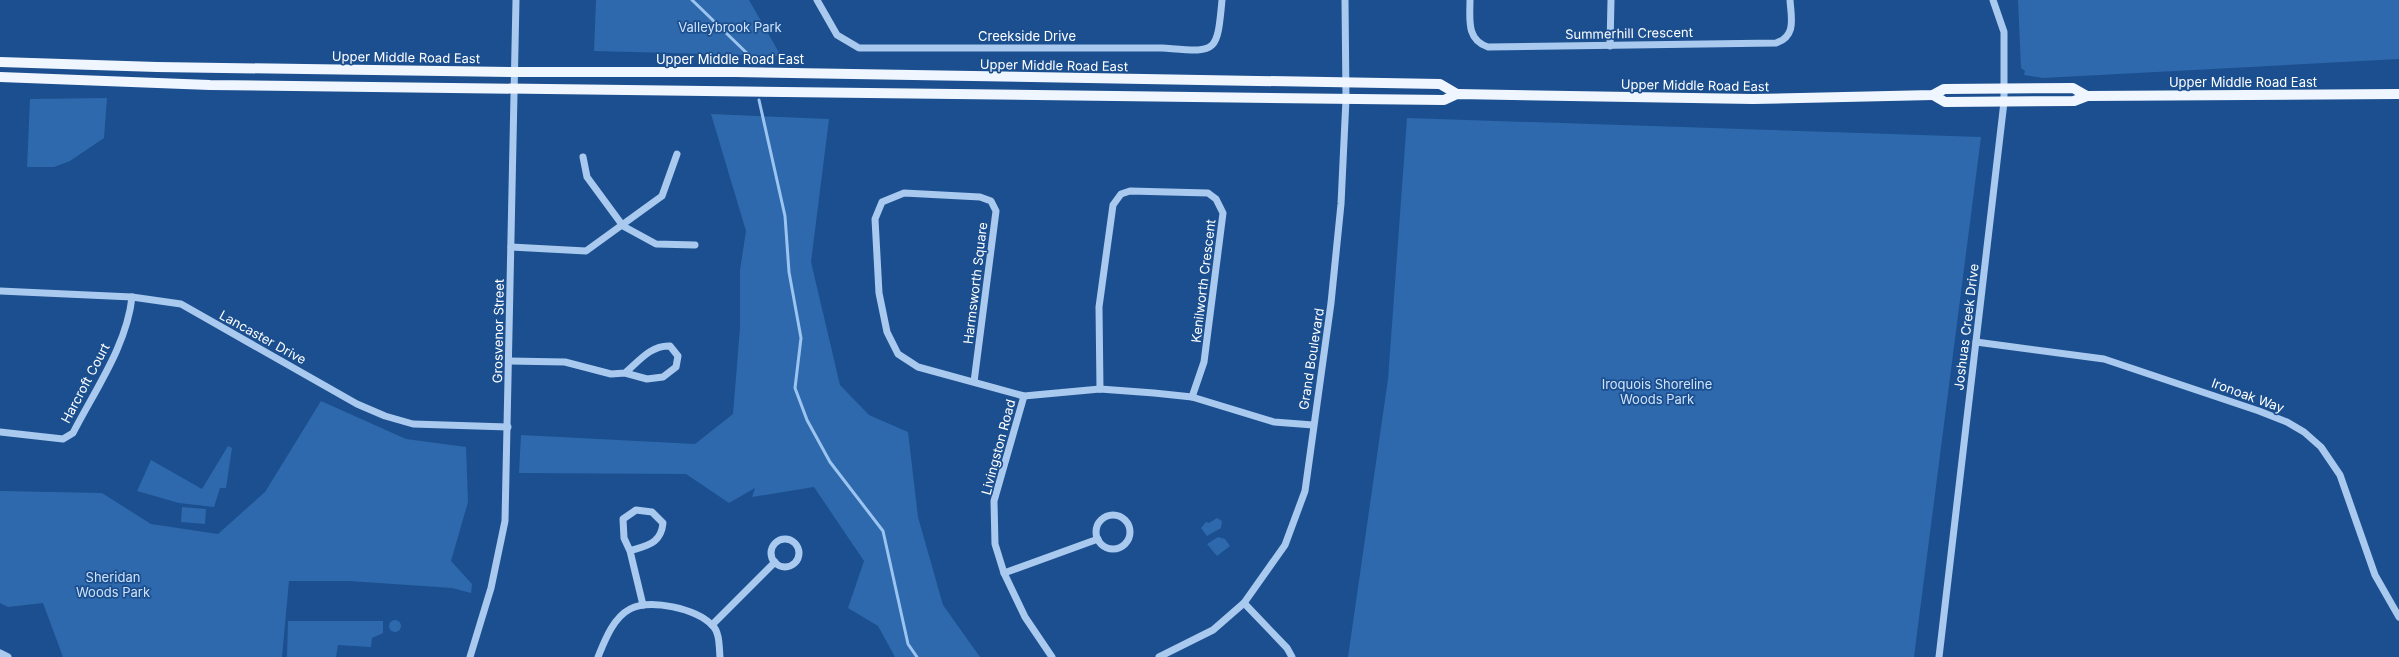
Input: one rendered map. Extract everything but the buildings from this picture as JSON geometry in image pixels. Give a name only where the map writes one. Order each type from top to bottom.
[{"type":"main road","name":"Upper Middle Road East","points":[[0,62],[515,72],[743,72],[1440,84],[1457,94]]},
{"type":"main road","name":"Upper Middle Road East","points":[[0,77],[210,85],[1444,100],[1457,94],[1753,99],[1933,95],[1944,89],[2005,88],[2073,88],[2087,96]]},
{"type":"main road","name":"Upper Middle Road East","points":[[1933,95],[1945,102],[2004,102],[2074,101],[2087,96],[2399,94]]},
{"type":"street","name":"Grosvenor Street","points":[[470,657],[486,608],[502,541],[507,500],[516,0]]},
{"type":"street","name":"Creekside Drive","points":[[817,0],[837,35],[859,48],[1162,48],[1203,51],[1215,43],[1217,38],[1222,0]]},
{"type":"street","name":"Grand Boulevard","points":[[1159,657],[1213,630],[1244,603],[1285,545],[1305,491],[1332,296],[1341,204],[1346,99],[1345,0]]},
{"type":"street","name":"Summerhill Crescent","points":[[1470,0],[1470,31],[1480,44],[1488,47],[1776,43],[1786,38],[1792,29],[1790,0]]},
{"type":"street","points":[[1610,46],[1611,0]]},
{"type":"street","name":"Joshuas Creek Drive","points":[[1939,657],[2004,102],[2004,32],[1993,0]]},
{"type":"street","points":[[511,247],[586,251],[623,226],[662,196],[677,154]]},
{"type":"street","points":[[583,157],[587,177],[623,226],[656,244],[695,244]]},
{"type":"street","name":"Kenilworth Crescent","points":[[1100,389],[1099,307],[1114,205],[1121,194],[1130,191],[1208,193],[1216,199],[1224,213],[1204,362],[1192,397]]},
{"type":"street","name":"Harmsworth Square","points":[[974,382],[996,211],[991,201],[980,196],[904,193],[882,202],[875,219],[879,293],[887,332],[898,354],[918,367],[1024,396],[1100,389],[1192,397],[1274,422],[1313,425]]},
{"type":"street","name":"Lancaster Drive","points":[[0,291],[132,297],[181,304],[357,404],[384,416],[413,424],[508,427]]},
{"type":"street","name":"Harcroft Court","points":[[0,432],[63,439],[73,433],[120,342],[131,308],[132,297]]},
{"type":"street","name":"Ironoak Way","points":[[1976,342],[2104,360],[2259,411],[2287,422],[2304,432],[2322,447],[2340,475],[2375,575],[2399,617]]},
{"type":"street","points":[[509,361],[564,362],[611,374],[625,373],[647,379],[663,377],[676,367],[678,356],[670,346],[661,346],[651,350],[625,373]]},
{"type":"street","name":"Livingston Road","points":[[1024,396],[994,501],[995,544],[1004,573],[1024,617],[1052,657]]},
{"type":"street","points":[[630,551],[655,542],[662,533],[663,523],[652,512],[636,510],[623,519],[624,538],[630,551],[643,606]]},
{"type":"street","points":[[1117,515],[1129,525],[1130,536],[1123,546],[1118,548],[1106,547],[1098,539],[1098,524],[1106,516],[1117,515]]},
{"type":"street","points":[[1004,573],[1098,539]]},
{"type":"street","points":[[712,625],[775,562]]},
{"type":"street","points":[[598,657],[606,638],[617,621],[630,609],[652,603],[689,611],[712,625],[717,634],[720,657]]},
{"type":"street","points":[[1244,603],[1287,648],[1292,657]]},
{"type":"street","points":[[0,653],[8,657]]},
{"type":"green space","name":"Valleybrook Park","points":[[596,0],[749,0],[781,56],[594,51]]},
{"type":"green space","points":[[2018,0],[2399,0],[2399,59],[2043,78],[2024,75],[2025,71],[2021,68]]},
{"type":"green space","points":[[107,98],[104,138],[70,161],[54,167],[27,167],[30,99]]},
{"type":"green space","points":[[711,114],[829,119],[811,262],[840,385],[869,415],[908,432],[918,517],[943,605],[980,657],[895,657],[878,626],[848,608],[864,561],[814,487],[752,497],[755,488],[729,503],[686,474],[519,473],[521,435],[695,444],[733,414],[740,328],[740,270],[746,231]]},
{"type":"green space","name":"Iroquois Shoreline Woods Park","points":[[1407,118],[1981,137],[1914,657],[1348,657],[1388,379]]},
{"type":"green space","name":"Sheridan Woods Park","points":[[321,401],[406,439],[466,447],[468,502],[451,561],[472,584],[471,593],[452,588],[349,581],[289,581],[282,657],[63,657],[43,603],[8,607],[0,603],[0,491],[102,493],[151,524],[218,534],[265,492]]},
{"type":"green space","points":[[228,446],[232,448],[226,488],[220,488],[214,507],[179,503],[137,491],[151,460],[202,489]]},
{"type":"green space","points":[[182,507],[206,509],[205,524],[181,522]]},
{"type":"green space","points":[[1217,518],[1222,521],[1221,528],[1207,536],[1201,528],[1206,522],[1209,523]]},
{"type":"green space","points":[[1218,537],[1225,539],[1230,546],[1217,556],[1207,544]]},
{"type":"green space","points":[[393,620],[397,620],[401,626],[397,632],[393,632],[389,628],[389,624]]},
{"type":"green space","points":[[288,621],[383,621],[383,633],[372,638],[371,647],[338,645],[336,657],[287,657]]},
{"type":"waterway","points":[[692,0],[754,60]]},
{"type":"waterway","points":[[759,100],[785,216],[789,272],[801,338],[795,388],[807,420],[830,462],[883,531],[908,644],[917,657]]}]
